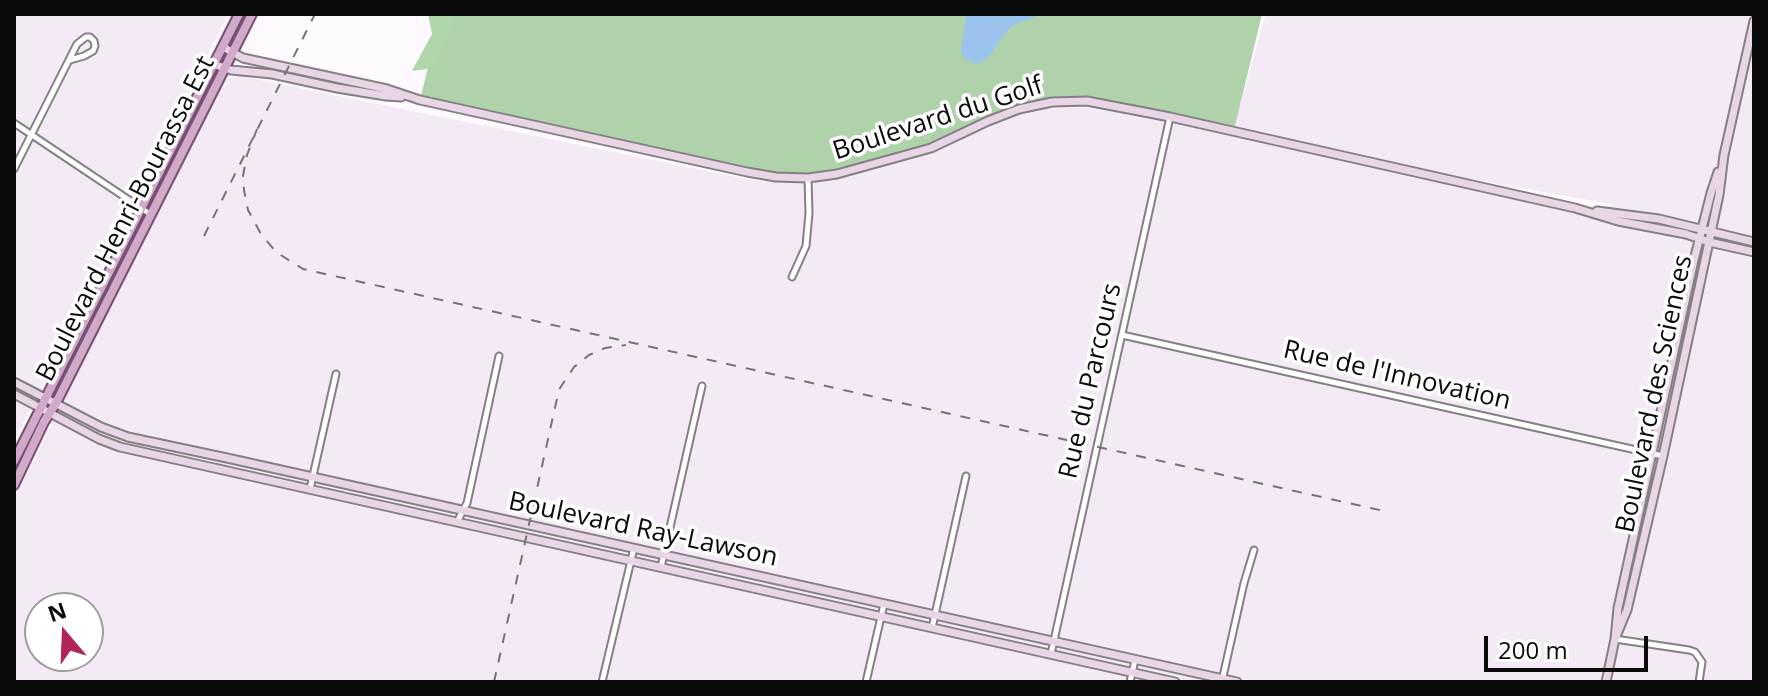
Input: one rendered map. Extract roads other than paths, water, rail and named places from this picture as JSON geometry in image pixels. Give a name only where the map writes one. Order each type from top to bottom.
[{"type":"main road","name":"Boulevard Henri-Bourassa Est","points":[[14,485],[45,411],[46,398],[239,14]]},
{"type":"main road","name":"Boulevard Henri-Bourassa Est","points":[[14,461],[45,411],[56,403],[252,14]]},
{"type":"street","name":"Boulevard des Sciences","points":[[1606,682],[1618,608],[1652,453],[1704,233],[1719,195],[1724,155],[1754,21]]},
{"type":"street","points":[[14,169],[31,134],[81,39],[90,37],[94,41],[93,51],[70,60]]},
{"type":"street","name":"Boulevard du Golf","points":[[223,47],[243,58],[762,176],[808,178],[837,174],[950,141],[1003,114],[1043,103],[1079,100],[1170,117],[1575,208],[1618,221],[1754,242]]},
{"type":"street","name":"Boulevard du Golf","points":[[213,64],[349,90],[407,97]]},
{"type":"street","name":"Rue du Parcours","points":[[1051,654],[1170,117]]},
{"type":"street","points":[[14,123],[150,214]]},
{"type":"street","points":[[792,277],[806,246],[808,178]]},
{"type":"street","name":"Boulevard du Golf","points":[[1704,233],[1709,242],[1754,252]]},
{"type":"street","name":"Boulevard des Sciences","points":[[1615,639],[1627,610],[1709,242]]},
{"type":"street","name":"Rue de l'Innovation","points":[[1122,335],[1663,456]]},
{"type":"street","points":[[457,522],[467,503],[499,356]]},
{"type":"street","points":[[310,490],[336,374]]},
{"type":"street","name":"Boulevard Ray-Lawson","points":[[14,382],[121,436],[1237,682]]},
{"type":"street","points":[[661,567],[702,386]]},
{"type":"street","name":"Boulevard Ray-Lawson","points":[[14,394],[120,447],[1175,682]]},
{"type":"street","points":[[288,485],[290,472]]},
{"type":"street","points":[[932,628],[966,476]]},
{"type":"street","points":[[602,682],[634,548]]},
{"type":"street","points":[[1222,680],[1254,550]]},
{"type":"street","points":[[866,682],[884,604]]},
{"type":"street","points":[[1615,639],[1695,652],[1702,662],[1699,682]]},
{"type":"street","points":[[1130,682],[1135,660]]},
{"type":"water","points":[[966,14],[1033,14],[1035,17],[1014,25],[990,55],[976,64],[964,58],[961,52]]},
{"type":"railway","points":[[204,236],[315,14]]},
{"type":"railway","points":[[257,129],[243,176],[248,210],[261,234],[276,252],[303,269],[1384,511]]},
{"type":"railway","points":[[494,682],[560,388],[574,367],[589,355],[605,348],[626,345]]}]
